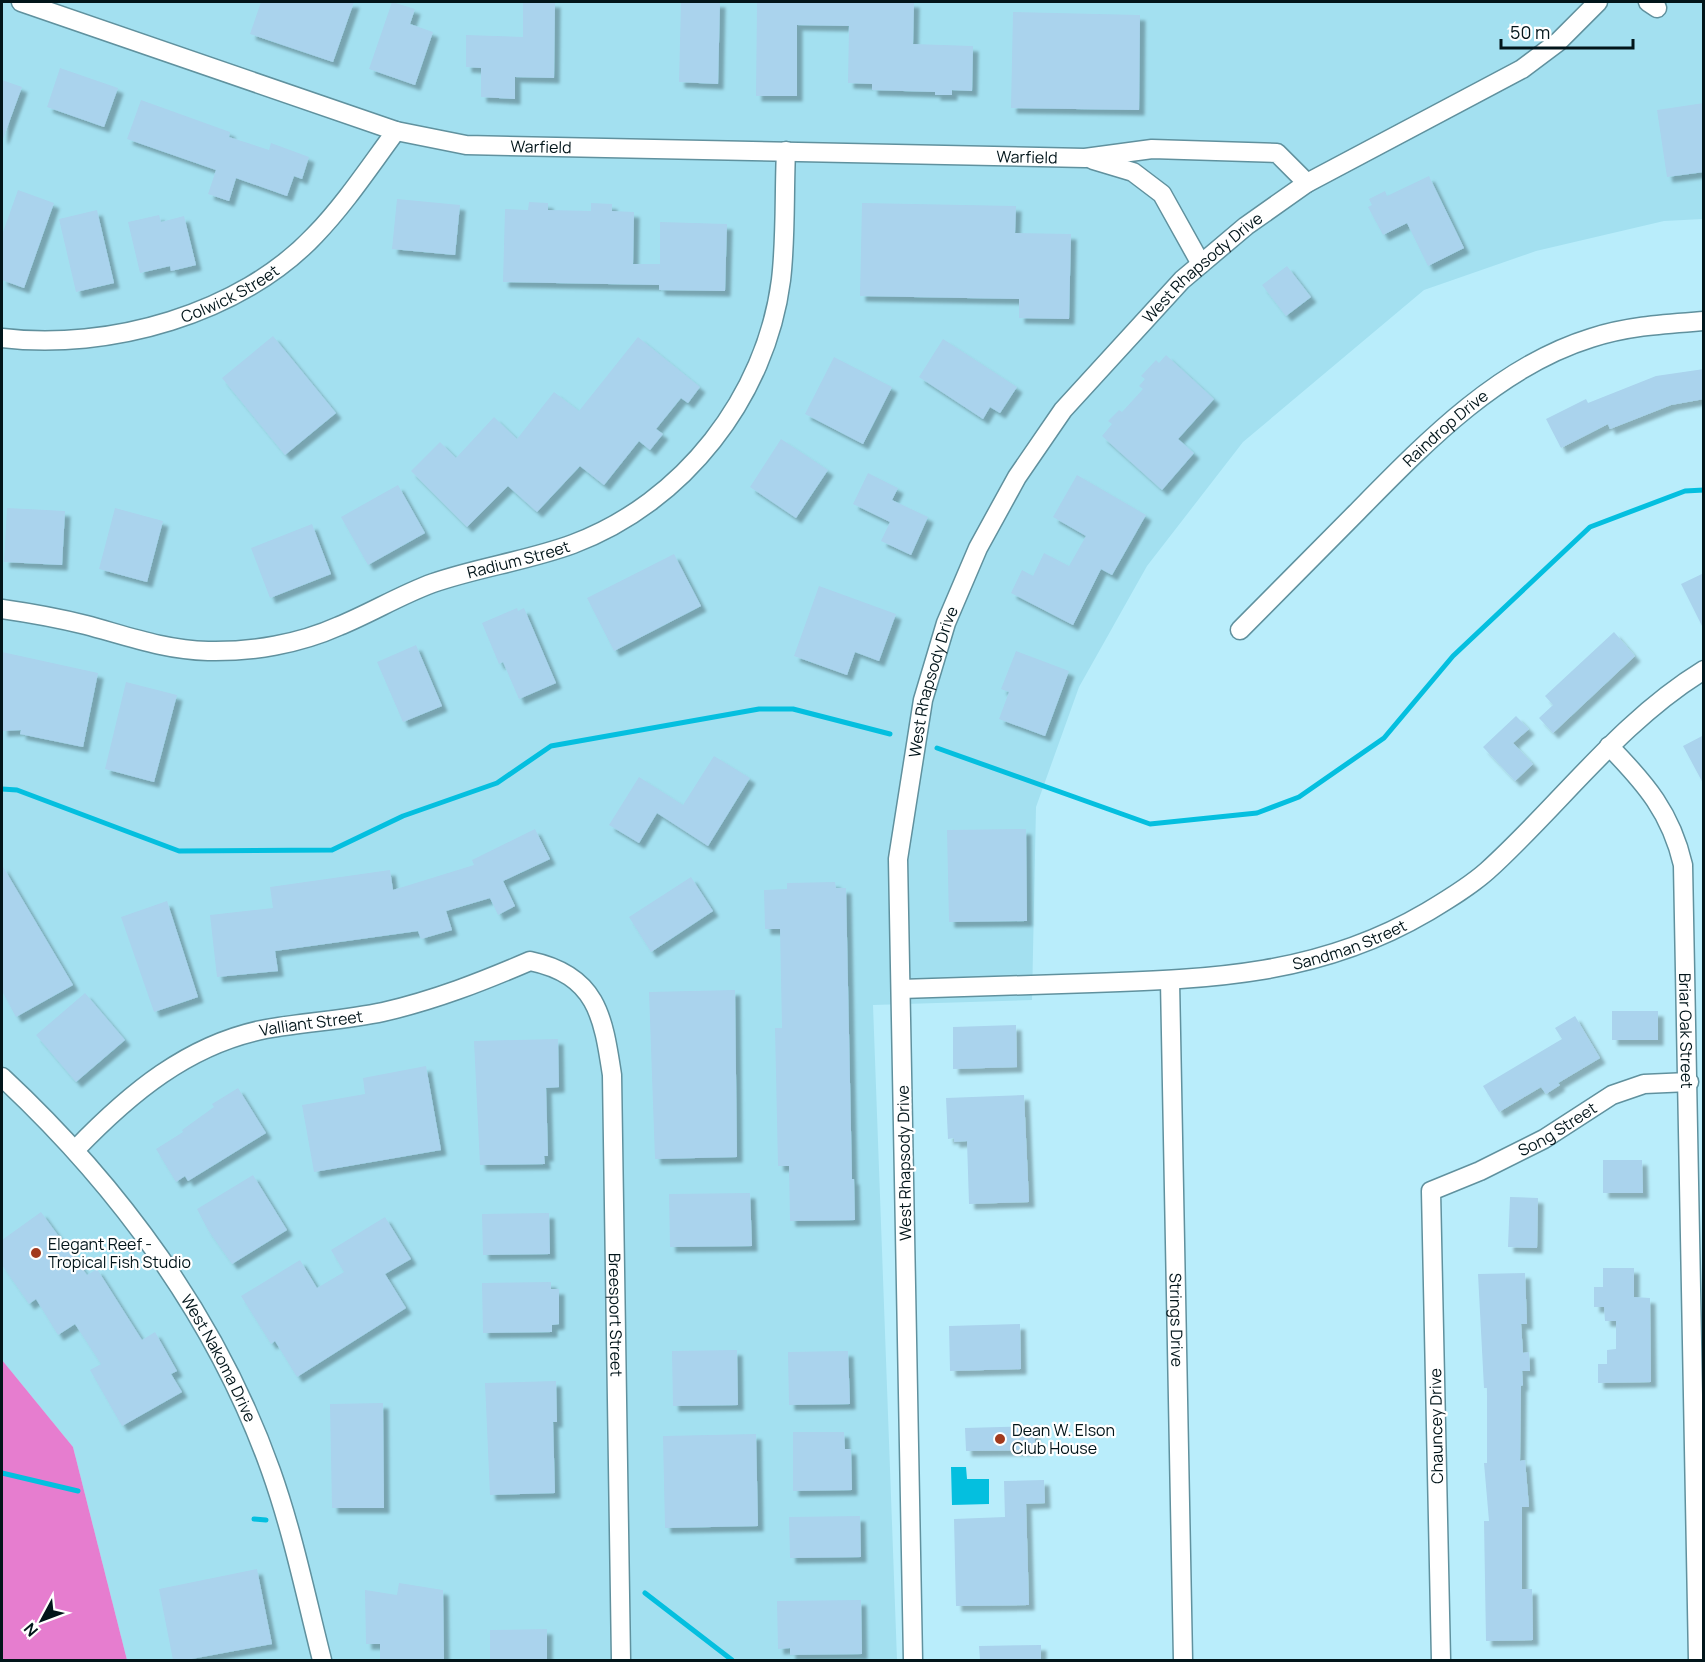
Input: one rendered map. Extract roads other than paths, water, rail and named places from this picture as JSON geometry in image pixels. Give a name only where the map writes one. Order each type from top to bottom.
[{"type":"street","name":"Warfield","points":[[21,2],[396,131],[466,145],[1085,158],[1152,149],[1276,153],[1306,183]]},
{"type":"street","name":"West Rhapsody Drive","points":[[913,1660],[898,859],[923,700],[946,623],[983,538],[1017,477],[1063,411],[1129,336],[1201,264],[1246,226],[1306,183],[1522,69],[1558,42],[1598,2]]},
{"type":"street","name":"Colwick Street","points":[[2,338],[57,339],[106,335],[154,325],[200,311],[235,295],[282,264],[314,237],[396,131]]},
{"type":"street","name":"Radium Street","points":[[2,609],[41,614],[141,642],[174,648],[241,650],[274,646],[338,627],[417,589],[459,574],[543,555],[607,529],[665,490],[690,466],[713,440],[750,381],[767,338],[781,282],[786,151]]},
{"type":"street","name":"Warfield","points":[[1085,158],[1133,172],[1162,194],[1201,264]]},
{"type":"street","name":"Raindrop Drive","points":[[1240,630],[1415,453],[1517,372],[1589,338],[1632,327],[1704,321]]},
{"type":"street","name":"Sandman Street","points":[[901,989],[1170,981],[1228,977],[1291,967],[1362,945],[1406,925],[1447,900],[1486,872],[1610,746],[1656,704],[1704,670]]},
{"type":"street","name":"Briar Oak Street","points":[[1610,746],[1652,793],[1671,824],[1683,866],[1689,1082],[1698,1660]]},
{"type":"street","name":"Valliant Street","points":[[76,1149],[108,1115],[144,1085],[185,1059],[233,1038],[265,1029],[381,1012],[447,996],[530,961],[575,978]]},
{"type":"street","name":"Breesport Street","points":[[575,978],[595,1002],[605,1029],[612,1075],[621,1660]]},
{"type":"street","name":"Strings Drive","points":[[1170,981],[1183,1660]]},
{"type":"street","name":"West Nakoma Drive","points":[[2,1077],[76,1149],[113,1193],[184,1292],[232,1378],[280,1499],[321,1660]]},
{"type":"street","name":"Song Street","points":[[1431,1191],[1480,1171],[1544,1139],[1612,1095],[1644,1084],[1689,1082]]},
{"type":"street","name":"Chauncey Drive","points":[[1431,1191],[1441,1660]]},
{"type":"water","points":[[951,1467],[966,1467],[967,1479],[989,1479],[989,1504],[952,1505]]},
{"type":"waterway","points":[[937,748],[1150,824],[1257,813],[1299,797],[1384,738],[1453,656],[1590,527],[1685,491],[1704,490]]},
{"type":"waterway","points":[[2,789],[17,790],[179,851],[332,850],[403,816],[497,783],[551,746],[759,709],[793,709],[890,734]]},
{"type":"waterway","points":[[2,1473],[78,1491]]},
{"type":"waterway","points":[[254,1519],[266,1520]]},
{"type":"waterway","points":[[645,1593],[732,1660]]},
{"type":"place","name":"Elegant Reef - Tropical Fish Studio","points":[[36,1253]]},
{"type":"place","name":"Dean W. Elson Club House","points":[[1000,1439]]}]
